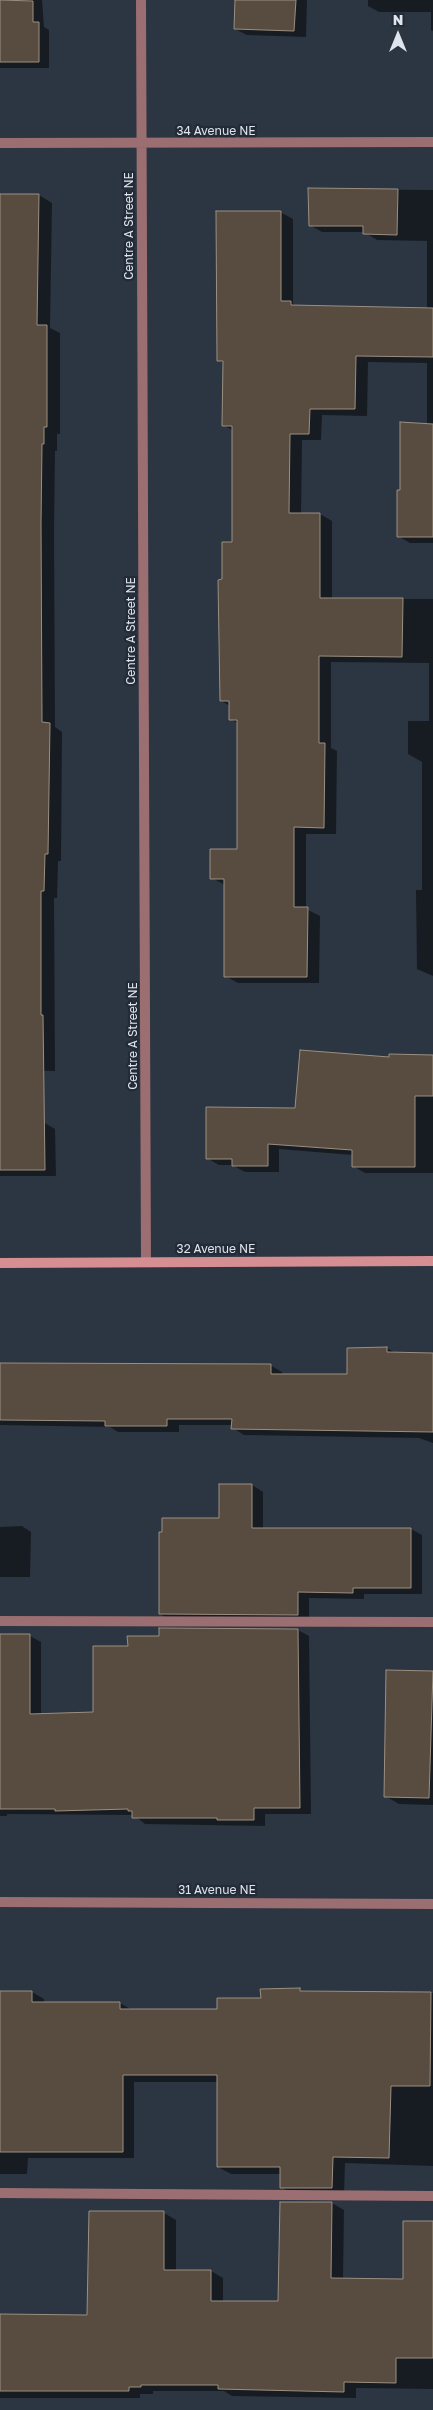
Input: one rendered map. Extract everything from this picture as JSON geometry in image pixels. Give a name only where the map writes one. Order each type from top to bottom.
[{"type":"street","name":"Centre A Street NE","points":[[141,0],[146,1262]]},
{"type":"street","name":"34 Avenue NE","points":[[0,144],[433,142]]},
{"type":"street","name":"32 Avenue NE","points":[[0,1263],[433,1261]]},
{"type":"street","points":[[0,1621],[433,1622]]},
{"type":"street","name":"31 Avenue NE","points":[[0,1902],[433,1904]]},
{"type":"street","points":[[0,2193],[433,2196]]},
{"type":"building","points":[[0,0],[33,1],[33,22],[39,22],[39,62],[0,62]]},
{"type":"building","points":[[235,0],[296,0],[294,31],[234,29]]},
{"type":"building","points":[[308,188],[398,189],[397,235],[363,234],[363,226],[309,226]]},
{"type":"building","points":[[0,194],[39,194],[37,325],[47,325],[47,427],[44,427],[44,444],[42,444],[41,524],[42,722],[50,723],[48,854],[45,854],[44,891],[41,891],[41,1015],[43,1015],[45,1170],[0,1170]]},
{"type":"building","points":[[216,211],[281,211],[281,301],[291,301],[291,305],[433,308],[433,357],[356,356],[355,409],[310,409],[309,434],[290,434],[289,513],[320,513],[320,598],[403,598],[402,657],[319,656],[319,743],[325,743],[324,828],[294,827],[294,907],[308,907],[307,977],[224,977],[224,879],[210,879],[210,849],[237,849],[237,720],[229,720],[229,701],[220,701],[218,580],[222,579],[222,542],[232,542],[232,426],[222,426],[223,361],[217,361]]},
{"type":"building","points":[[400,422],[433,424],[433,537],[397,537],[397,490],[400,490]]},
{"type":"building","points":[[300,1050],[389,1057],[389,1054],[433,1055],[433,1096],[415,1096],[415,1167],[352,1167],[352,1150],[268,1144],[268,1166],[232,1166],[232,1159],[206,1159],[206,1107],[295,1108]]},
{"type":"building","points":[[387,1347],[387,1352],[433,1353],[433,1432],[231,1429],[232,1419],[167,1419],[167,1426],[105,1426],[105,1421],[0,1420],[0,1363],[271,1364],[271,1374],[347,1374],[347,1348]]},
{"type":"building","points":[[219,1484],[252,1484],[252,1528],[411,1528],[411,1588],[353,1588],[353,1593],[298,1592],[298,1615],[159,1614],[159,1532],[162,1532],[162,1518],[219,1518]]},
{"type":"building","points":[[159,1628],[298,1629],[300,1808],[254,1808],[254,1820],[132,1818],[132,1811],[128,1811],[128,1809],[55,1811],[55,1809],[0,1809],[0,1634],[30,1634],[30,1714],[93,1712],[93,1646],[128,1646],[127,1636],[159,1636]]},
{"type":"building","points":[[386,1670],[433,1671],[429,1798],[384,1797]]},
{"type":"building","points":[[300,1988],[300,1991],[431,1992],[430,2086],[391,2086],[389,2158],[333,2157],[332,2188],[280,2188],[280,2167],[217,2167],[217,2075],[123,2075],[123,2152],[0,2152],[0,1991],[32,1991],[32,2002],[120,2002],[120,2009],[217,2009],[217,1998],[261,1998],[260,1989]]},
{"type":"building","points":[[280,2202],[332,2202],[331,2278],[403,2279],[403,2221],[433,2221],[433,2358],[396,2358],[396,2383],[344,2382],[344,2392],[218,2389],[218,2385],[141,2385],[141,2387],[129,2387],[129,2391],[0,2391],[0,2314],[87,2315],[89,2211],[164,2211],[164,2270],[211,2270],[211,2301],[278,2301]]}]
